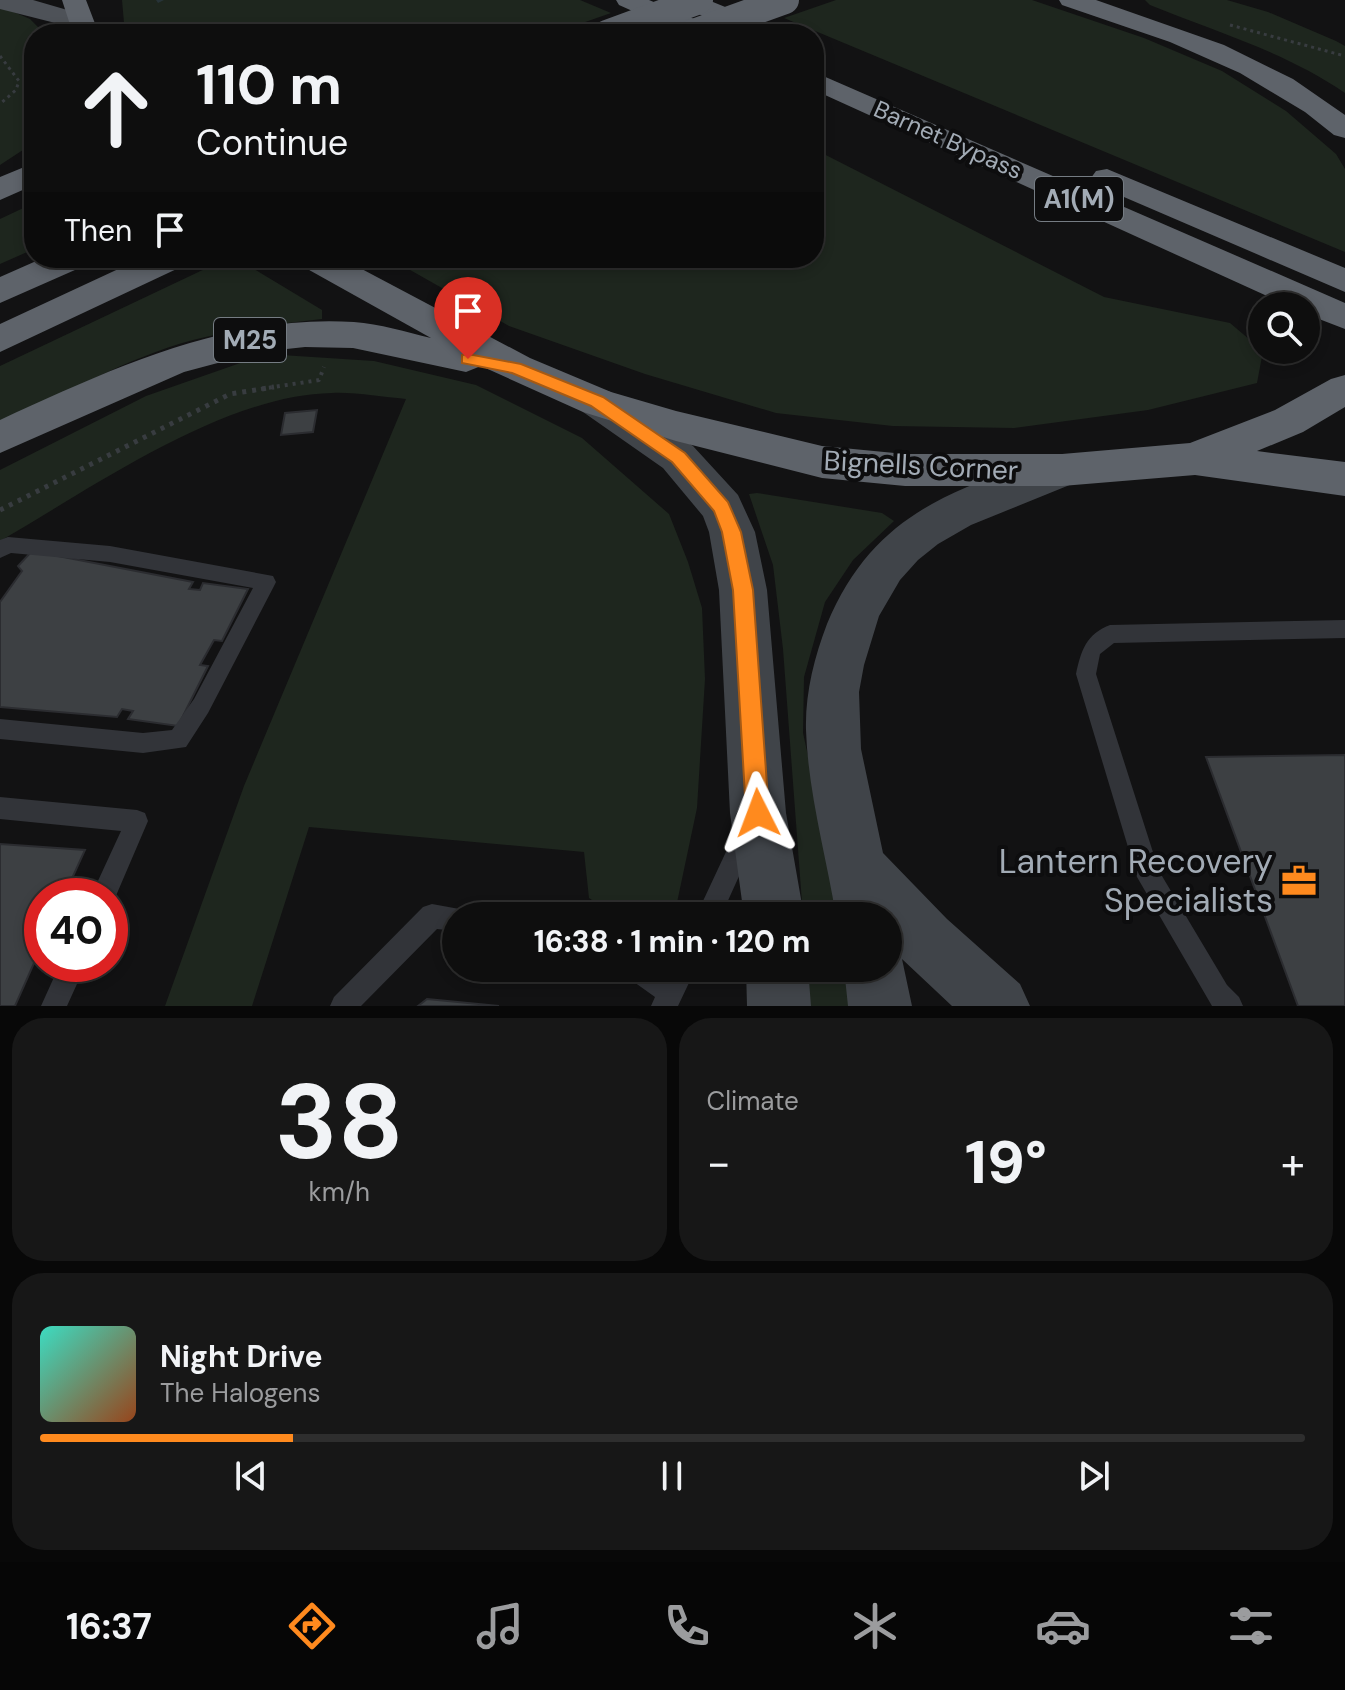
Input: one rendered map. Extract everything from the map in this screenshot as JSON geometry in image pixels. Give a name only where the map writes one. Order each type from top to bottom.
[{"type":"highway","points":[[628,0],[684,24]]},
{"type":"highway","points":[[686,0],[744,24]]},
{"type":"highway","points":[[634,24],[699,0]]},
{"type":"highway","points":[[719,24],[785,0]]},
{"type":"highway","points":[[1071,0],[1152,26],[1250,67],[1298,94],[1345,129]]},
{"type":"highway","points":[[1110,0],[1152,26]]},
{"type":"highway","name":"Barnet Bypass","points":[[824,57],[1345,281]]},
{"type":"highway","name":"Barnet Bypass","points":[[824,84],[1345,317]]},
{"type":"highway","points":[[0,190],[24,177]]},
{"type":"highway","points":[[0,291],[50,268]]},
{"type":"highway","points":[[0,339],[150,268]]},
{"type":"highway","name":"Bignells Corner","points":[[332,268],[516,368],[597,402],[706,434],[822,462],[905,470],[1062,470],[1194,459],[1289,421],[1340,393]]},
{"type":"highway","name":"M25","points":[[0,438],[137,373],[191,354],[273,336],[354,335],[516,368]]},
{"type":"highway","points":[[1194,459],[1345,479]]},
{"type":"main road","points":[[0,2],[80,18]]},
{"type":"street","name":"Bignells Corner","points":[[597,402],[678,457],[722,507],[732,532],[743,590],[758,813],[772,902]]},
{"type":"street","name":"Bignells Corner","points":[[862,893],[836,762],[832,717],[841,657],[860,600],[882,569],[922,531],[965,508],[1062,470]]},
{"type":"street","points":[[862,893],[926,940],[998,1006]]},
{"type":"street","points":[[778,982],[779,1006]]},
{"type":"street","points":[[877,982],[880,1006]]},
{"type":"lane","points":[[0,550],[8,545],[110,554],[266,582],[201,706],[178,740],[143,743],[0,729]]},
{"type":"lane","points":[[1230,1006],[1218,994],[1149,877],[1086,674],[1091,649],[1110,634],[1345,629]]},
{"type":"lane","points":[[0,808],[137,821],[111,878]]},
{"type":"lane","points":[[714,902],[732,860],[758,813]]},
{"type":"lane","points":[[343,1006],[432,916],[442,917]]},
{"type":"lane","points":[[54,1006],[65,982]]},
{"type":"lane","points":[[650,982],[668,1000]]},
{"type":"path","points":[[1220,22],[1345,56]]},
{"type":"path","points":[[0,56],[6,59],[19,81],[16,90],[0,104]]},
{"type":"path","points":[[0,510],[230,394],[319,380]]},
{"type":"shaded area","points":[[122,0],[580,0],[611,13],[580,24],[124,23]]},
{"type":"shaded area","points":[[836,0],[1032,0],[1144,38],[1222,71],[1286,111],[1336,154],[1345,169],[1345,252],[824,35],[824,24],[798,24],[784,18]]},
{"type":"shaded area","points":[[1145,0],[1227,0],[1268,12],[1336,41],[1345,46],[1345,93],[1275,54],[1150,5]]},
{"type":"shaded area","points":[[0,6],[35,24],[24,24],[24,149],[0,165]]},
{"type":"shaded area","points":[[824,154],[1104,297],[1230,323],[1248,338],[1248,364],[1261,364],[1257,383],[1148,410],[1014,428],[893,426],[776,413],[645,374],[509,326],[407,268],[824,268]]},
{"type":"shaded area","points":[[24,208],[24,253],[0,264],[0,219]]},
{"type":"shaded area","points":[[207,268],[253,268],[322,310],[322,319],[225,333],[168,348],[119,367],[0,424],[0,366]]},
{"type":"shaded area","points":[[266,354],[374,361],[476,385],[582,438],[669,514],[702,608],[705,679],[697,808],[677,902],[595,902],[589,898],[584,852],[309,827],[252,1006],[165,1006],[244,786],[406,399],[332,393],[290,398],[247,409],[160,448],[0,541],[0,470],[146,396]]},
{"type":"shaded area","points":[[749,494],[882,513],[894,521],[853,560],[825,602],[804,677],[803,733],[837,902],[802,902],[783,649],[773,565]]},
{"type":"shaded area","points":[[808,982],[847,982],[850,1006],[809,1006]]},
{"type":"building","points":[[317,410],[313,432],[281,435],[285,413]]},
{"type":"building","points":[[32,551],[193,582],[189,589],[200,590],[203,583],[248,589],[222,641],[214,640],[200,665],[208,666],[178,726],[128,719],[133,711],[122,709],[117,717],[0,707],[0,602],[22,571],[18,566]]},
{"type":"building","name":"Lantern Recovery Specialists","points":[[1345,755],[1345,1006],[1298,1006],[1206,757]]},
{"type":"building","points":[[0,844],[85,850],[72,878],[24,878],[26,982],[15,1006],[0,1006]]},
{"type":"building","points":[[427,999],[499,1006],[418,1006]]},
{"type":"place","name":"Lantern Recovery Specialists","points":[[1299,881]]},
{"type":"route","points":[[468,359],[516,368],[597,402],[678,457],[722,507],[738,555],[743,590],[758,813]]}]
